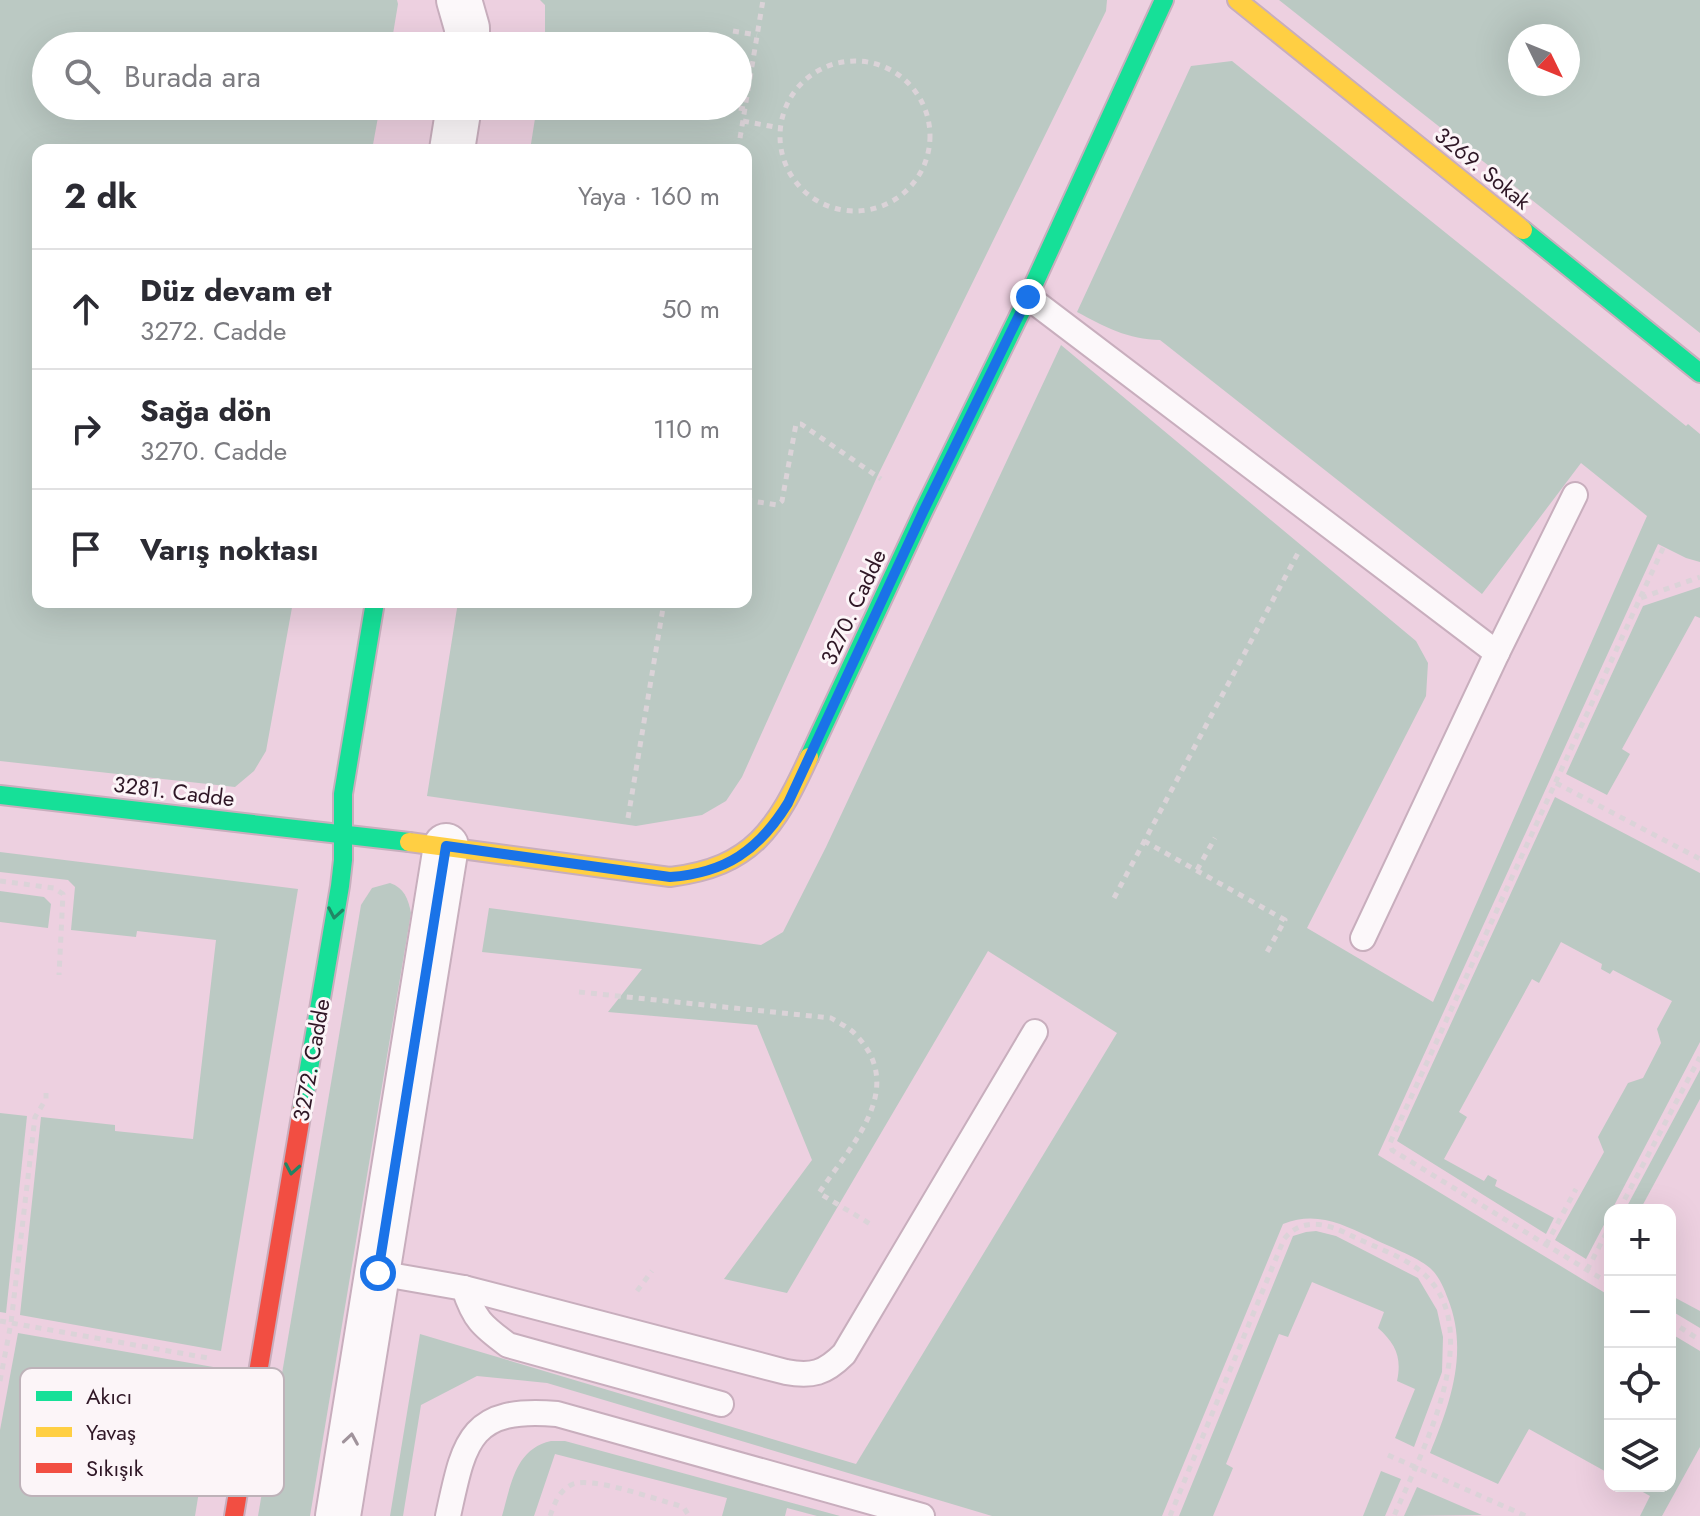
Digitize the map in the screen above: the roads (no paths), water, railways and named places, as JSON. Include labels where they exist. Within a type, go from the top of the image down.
[{"type":"street","points":[[459,0],[467,32]]},
{"type":"street","name":"3270. Cadde","points":[[343,836],[446,846],[670,877],[718,869],[758,842],[775,824],[788,803],[923,512],[1028,297],[1164,0]]},
{"type":"street","name":"3269. Sokak","points":[[1237,0],[1700,373]]},
{"type":"street","points":[[453,144],[457,120]]},
{"type":"street","name":"3272. Cadde","points":[[259,1368],[340,886],[343,794],[374,608]]},
{"type":"street","name":"3281. Cadde","points":[[0,795],[343,836]]},
{"type":"street","points":[[338,1516],[446,846]]},
{"type":"street","name":"3272. Cadde","points":[[234,1516],[237,1496]]},
{"type":"lane","points":[[1028,297],[1497,653]]},
{"type":"lane","points":[[1363,938],[1575,495]]},
{"type":"lane","points":[[378,1273],[464,1288],[786,1372],[817,1374],[831,1367],[844,1354],[1035,1032]]},
{"type":"lane","points":[[464,1288],[471,1312],[508,1345],[721,1404]]},
{"type":"lane","points":[[448,1516],[461,1457],[469,1441],[481,1428],[498,1418],[536,1413],[557,1414],[922,1516]]}]
